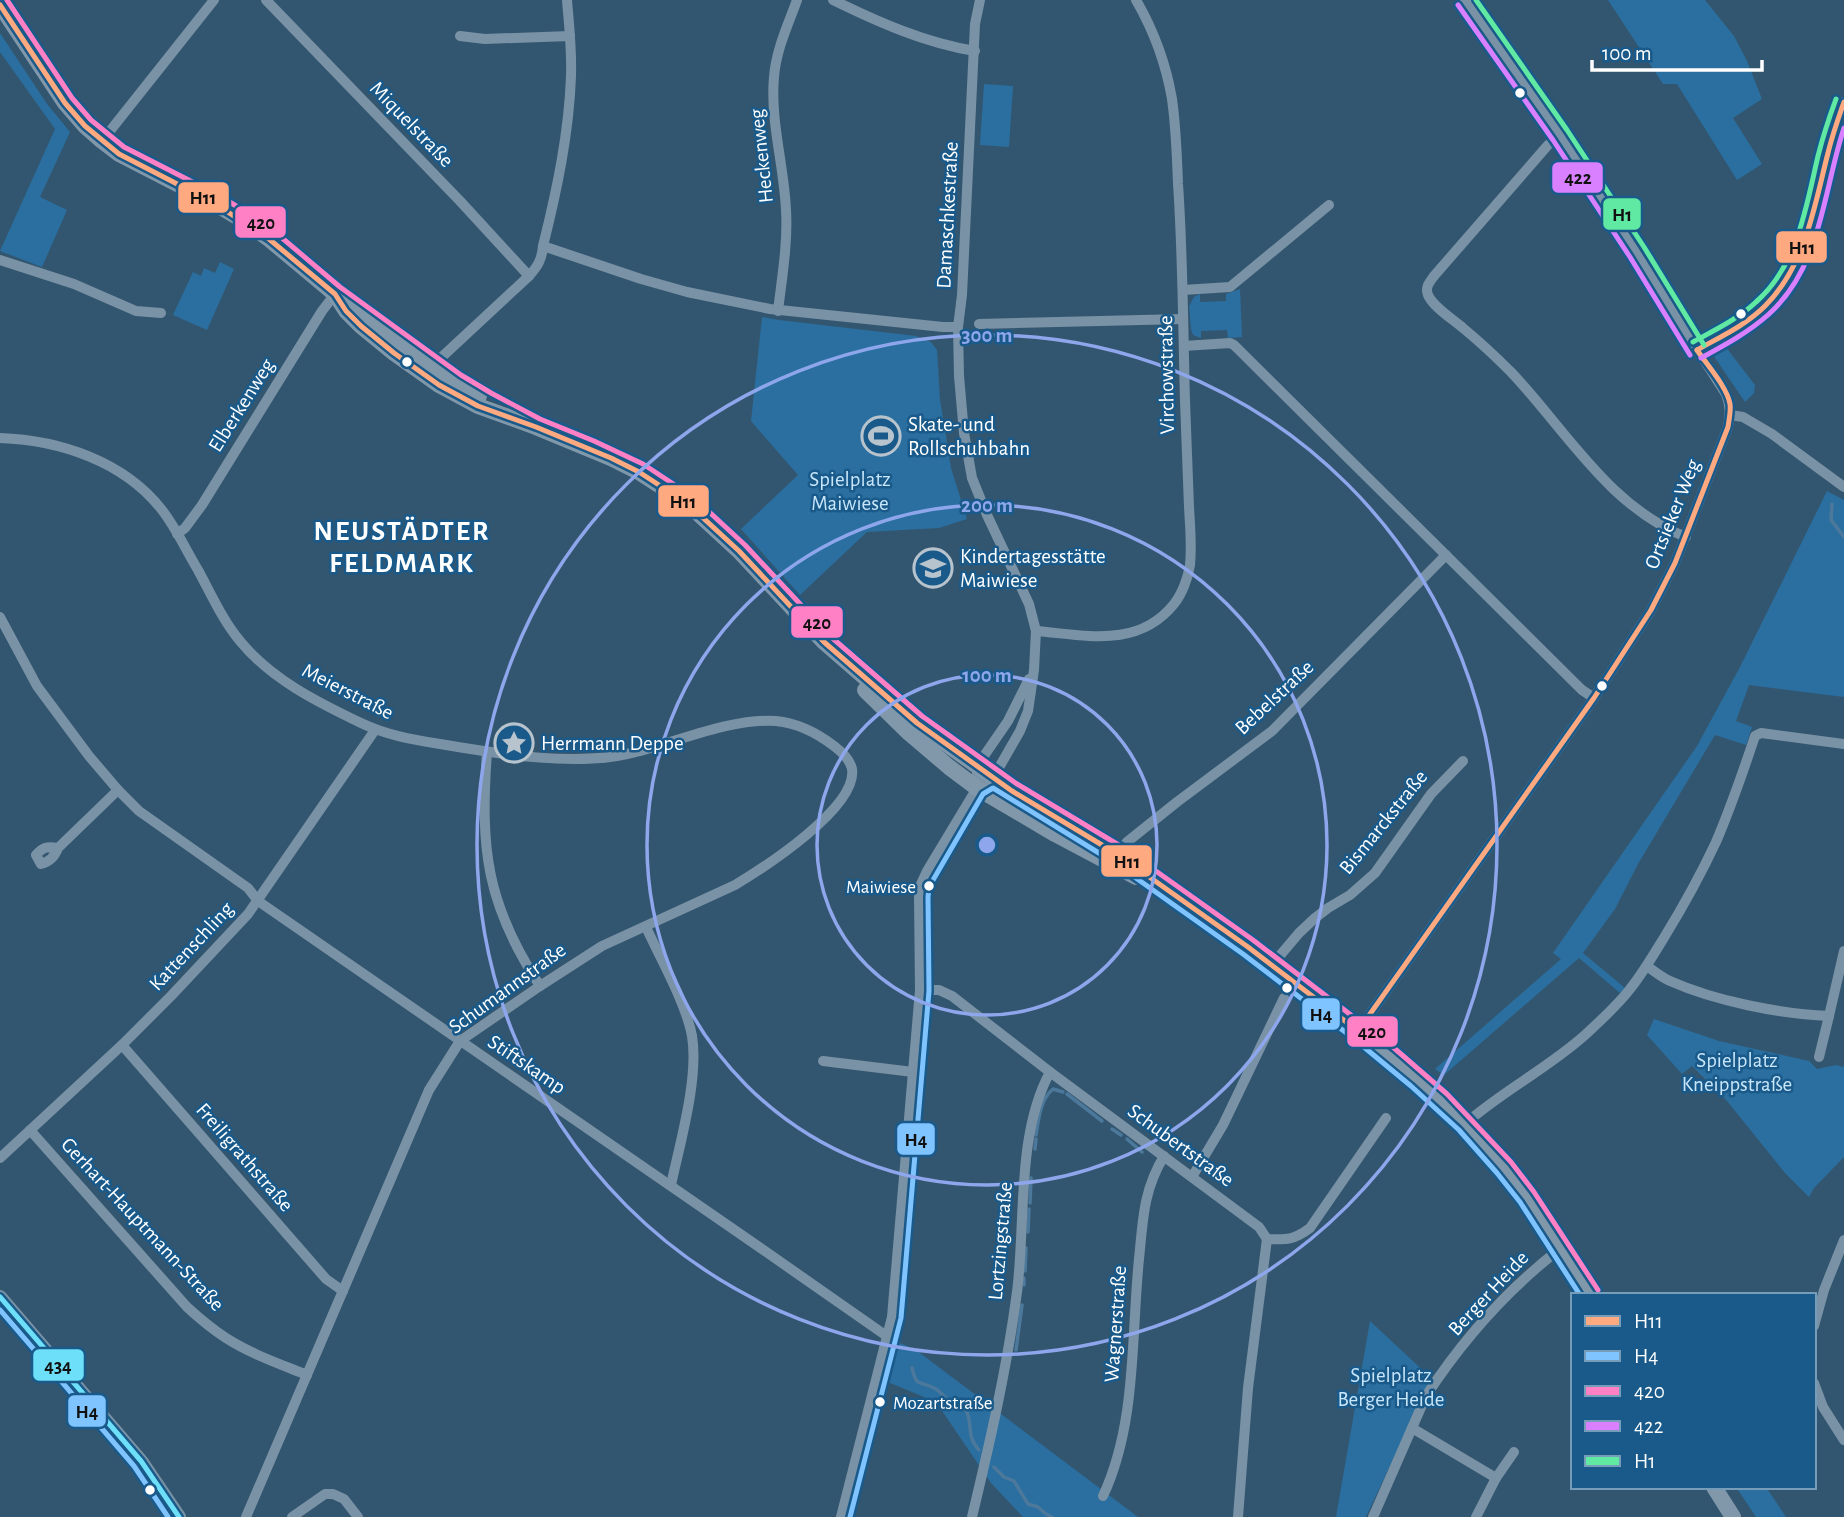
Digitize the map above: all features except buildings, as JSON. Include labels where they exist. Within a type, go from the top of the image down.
[{"type":"main road","points":[[0,5],[65,103],[85,126],[119,154],[241,219],[428,370],[536,427],[639,472],[688,504],[733,544],[824,642],[917,723],[1012,791],[1117,855],[1272,965],[1358,1031],[1417,1079],[1465,1124],[1504,1167],[1527,1197],[1590,1293]]},
{"type":"main road","points":[[824,642],[883,709],[949,767],[978,788],[1098,858],[1173,895]]},
{"type":"main road","points":[[1715,1489],[1731,1516]]},
{"type":"street","points":[[102,141],[214,0]]},
{"type":"street","name":"Miquelstraße","points":[[266,0],[529,276]]},
{"type":"street","points":[[428,370],[529,276],[535,255],[543,246],[565,142],[572,75],[567,0]]},
{"type":"street","name":"Heckenweg","points":[[778,311],[787,234],[774,110],[774,74],[778,53],[797,0]]},
{"type":"street","points":[[833,0],[897,29],[975,51]]},
{"type":"street","name":"Damaschkestraße","points":[[980,0],[975,24],[962,295],[958,327],[964,433],[972,478],[1028,604],[1036,631],[1028,711],[1020,731],[993,778]]},
{"type":"street","name":"Virchowstraße","points":[[1036,631],[1100,637],[1130,634],[1164,615],[1175,603],[1190,567],[1184,290],[1172,101],[1157,40],[1136,0]]},
{"type":"street","points":[[1465,0],[1560,135],[1629,241],[1726,394],[1730,403],[1730,415],[1743,416],[1772,434],[1844,488]]},
{"type":"street","points":[[460,36],[485,39],[570,36]]},
{"type":"street","points":[[1697,350],[1754,316],[1777,292],[1796,263],[1816,205],[1825,162],[1844,102]]},
{"type":"street","points":[[1560,135],[1548,145],[1434,276],[1427,285],[1427,292],[1435,304],[1511,372],[1612,488],[1633,507],[1672,532],[1686,537]]},
{"type":"street","points":[[1184,290],[1230,287],[1329,205]]},
{"type":"street","points":[[543,246],[687,292],[778,311],[958,327]]},
{"type":"street","points":[[0,260],[74,284],[136,311],[161,313]]},
{"type":"street","name":"Elberkenweg","points":[[177,534],[185,528],[202,505],[335,294]]},
{"type":"street","points":[[979,324],[1184,319]]},
{"type":"street","points":[[1184,346],[1234,345],[1582,690],[1594,698]]},
{"type":"street","name":"Ortsieker Weg","points":[[1358,1031],[1594,698],[1651,610],[1686,537],[1730,415]]},
{"type":"street","name":"Meierstraße","points":[[0,439],[22,439],[54,445],[91,458],[136,484],[162,511],[231,629],[255,658],[269,670],[329,708],[375,730],[487,752],[592,759],[623,755],[744,722],[776,721],[809,730],[838,749],[852,765]]},
{"type":"street","name":"Bebelstraße","points":[[1117,855],[1127,842],[1177,802],[1272,731],[1446,555]]},
{"type":"street","name":"Stiftskamp","points":[[0,617],[50,706],[89,756],[139,811],[248,888],[258,901],[888,1337]]},
{"type":"street","name":"Damaschkestraße","points":[[977,766],[1008,721],[1034,670]]},
{"type":"street","name":"Kattenschling","points":[[0,1157],[122,1045],[212,954],[258,901],[375,730]]},
{"type":"street","points":[[1465,1124],[1583,1036],[1625,995],[1647,966],[1716,842],[1755,736],[1761,733],[1844,744]]},
{"type":"street","points":[[487,752],[483,812],[488,868],[509,933],[540,986]]},
{"type":"street","name":"Bismarckstraße","points":[[1272,965],[1299,933],[1375,873],[1431,794],[1463,761]]},
{"type":"street","name":"Schumannstraße","points":[[246,1517],[429,1090],[460,1041],[586,955],[735,885],[758,871],[831,813],[850,786],[852,765]]},
{"type":"street","points":[[977,766],[978,788]]},
{"type":"street","points":[[841,1517],[888,1337],[920,990],[921,884],[978,788],[993,778]]},
{"type":"street","points":[[58,848],[118,790]]},
{"type":"street","points":[[646,927],[683,1008],[692,1033],[694,1049],[694,1068],[671,1185]]},
{"type":"street","points":[[1819,1056],[1844,951]]},
{"type":"street","points":[[1647,966],[1671,981],[1712,995],[1784,1011],[1829,1016]]},
{"type":"street","name":"Schubertstraße","points":[[920,990],[939,990],[952,996],[1259,1227],[1267,1239]]},
{"type":"street","points":[[1192,1177],[1223,1125],[1284,998]]},
{"type":"street","name":"Freiligrathstraße","points":[[122,1045],[326,1279],[342,1291]]},
{"type":"street","points":[[823,1061],[912,1072]]},
{"type":"street","name":"Lortzingstraße","points":[[972,1517],[996,1416],[1017,1289],[1030,1125],[1050,1072]]},
{"type":"street","points":[[1238,1517],[1248,1388],[1267,1239],[1288,1240],[1310,1228],[1386,1118]]},
{"type":"street","name":"Gerhart-Hauptmann-Straße","points":[[30,1130],[187,1307],[206,1324],[247,1350],[307,1375]]},
{"type":"street","name":"Wagnerstraße","points":[[1103,1496],[1119,1448],[1127,1407],[1143,1210],[1151,1181],[1164,1156]]},
{"type":"street","points":[[1816,1319],[1824,1290],[1844,1240]]},
{"type":"street","name":"Berger Heide","points":[[1373,1517],[1426,1396],[1436,1381],[1514,1289],[1561,1248]]},
{"type":"street","points":[[0,1297],[141,1461],[178,1517]]},
{"type":"street","points":[[1816,1388],[1823,1406],[1844,1440]]},
{"type":"street","points":[[1412,1428],[1496,1478]]},
{"type":"street","points":[[1476,1517],[1496,1478],[1514,1452]]},
{"type":"street","points":[[292,1517],[325,1494],[344,1499],[358,1517]]},
{"type":"green space","points":[[1608,0],[1705,0],[1734,36],[1762,99],[1733,118],[1762,164],[1737,180],[1677,84],[1663,84]]},
{"type":"green space","points":[[0,33],[47,104],[70,132],[40,197],[67,210],[42,267],[0,251],[55,129],[0,52]]},
{"type":"green space","points":[[984,84],[1013,86],[1009,147],[980,145]]},
{"type":"green space","points":[[220,262],[234,269],[207,330],[173,315],[193,272],[201,276],[204,268],[215,273]]},
{"type":"green space","points":[[1240,289],[1242,337],[1228,338],[1227,330],[1201,331],[1201,338],[1193,335],[1189,306],[1194,297],[1200,294],[1200,302],[1226,301],[1226,294]]},
{"type":"green space","name":"Spielplatz Maiwiese","points":[[762,317],[916,336],[931,342],[937,350],[940,400],[951,468],[967,519],[939,528],[867,532],[800,595],[741,529],[798,475],[751,421]]},
{"type":"green space","points":[[1725,346],[1755,385],[1754,393],[1745,402],[1713,355]]},
{"type":"green space","points":[[1827,491],[1844,500],[1844,697],[1749,685],[1736,721],[1752,727],[1746,745],[1715,735],[1638,864],[1615,909],[1583,953],[1625,988],[1620,993],[1579,958],[1444,1075],[1435,1069],[1561,959],[1553,953],[1697,746],[1740,667]]},
{"type":"green space","name":"Spielplatz Kneippstraße","points":[[1654,1019],[1719,1041],[1809,1061],[1817,1069],[1836,1065],[1844,1067],[1844,1157],[1814,1188],[1809,1197],[1785,1173],[1727,1101],[1692,1066],[1682,1074],[1647,1035]]},
{"type":"green space","name":"Spielplatz Berger Heide","points":[[1370,1321],[1431,1378],[1366,1517],[1336,1517]]},
{"type":"green space","points":[[893,1340],[916,1350],[1138,1517],[1023,1517],[991,1483],[936,1402],[883,1380]]},
{"type":"green space","points":[[1737,1489],[1767,1489],[1786,1517],[1756,1517]]},
{"type":"waterway","points":[[1832,504],[1831,520],[1844,537]]},
{"type":"waterway","points":[[1036,1135],[1045,1098],[1053,1089],[1063,1092]]},
{"type":"waterway","points":[[1067,1094],[1102,1121]]},
{"type":"waterway","points":[[1112,1129],[1121,1135]]},
{"type":"waterway","points":[[1035,1149],[1036,1139]]},
{"type":"waterway","points":[[1127,1139],[1142,1152]]},
{"type":"waterway","points":[[1030,1203],[1031,1178]]},
{"type":"waterway","points":[[1028,1232],[1029,1209]]},
{"type":"waterway","points":[[1025,1271],[1026,1248]]},
{"type":"waterway","points":[[1024,1278],[1024,1285]]},
{"type":"waterway","points":[[1016,1350],[1022,1305]]},
{"type":"waterway","points":[[912,1368],[917,1381],[936,1389],[965,1409],[972,1439],[979,1450]]},
{"type":"waterway","points":[[994,1467],[1004,1477],[1014,1481],[1028,1504],[1038,1507],[1052,1517]]},
{"type":"transit line","name":"420","points":[[7,0],[72,98],[91,120],[124,147],[246,212],[275,232],[340,287],[461,375],[540,419],[643,464],[693,497],[745,545],[830,636],[922,716],[1017,784],[1122,847],[1253,940],[1394,1048],[1447,1094],[1511,1162],[1534,1192],[1598,1290]]},
{"type":"transit line","name":"H1","points":[[1476,0],[1567,130],[1704,345]]},
{"type":"transit line","name":"H11","points":[[0,5],[65,103],[85,126],[119,154],[214,203],[269,239],[335,294],[346,311],[361,326],[439,385],[478,406],[611,458],[639,472],[688,504],[739,551],[824,642],[917,723],[1012,791],[1117,854],[1248,947],[1358,1031]]},
{"type":"transit line","name":"422","points":[[1458,5],[1553,140],[1690,355]]},
{"type":"transit line","name":"H1","points":[[1693,342],[1749,308],[1782,271],[1804,215],[1822,141],[1836,99]]},
{"type":"transit line","name":"H11","points":[[1697,350],[1758,313],[1779,290],[1790,272],[1807,234],[1831,140],[1844,102]]},
{"type":"transit line","name":"422","points":[[1701,358],[1745,332],[1769,314],[1787,295],[1800,274],[1819,227],[1844,128]]},
{"type":"transit line","name":"H11","points":[[1358,1031],[1594,698],[1651,610],[1675,563],[1728,427],[1730,413],[1725,390],[1697,350]]},
{"type":"transit line","name":"H4","points":[[850,1517],[901,1318],[929,991],[929,887],[983,794],[993,788],[1112,861],[1243,954],[1411,1086],[1459,1130],[1497,1173],[1520,1202],[1579,1293]]},
{"type":"transit line","name":"434","points":[[0,1297],[141,1461],[179,1517]]},
{"type":"transit line","name":"H4","points":[[0,1310],[134,1466],[168,1517]]},
{"type":"place","name":"Skate- und Rollschuhbahn","points":[[881,436]]},
{"type":"place","name":"Kindertagesstätte Maiwiese","points":[[933,568]]},
{"type":"place","name":"Herrmann Deppe","points":[[514,743]]},
{"type":"place","name":"Maiwiese","points":[[929,886]]},
{"type":"place","name":"Mozartstraße","points":[[880,1402]]},
{"type":"district","name":"NEUSTÄDTER FELDMARK","points":[[402,546]]}]
